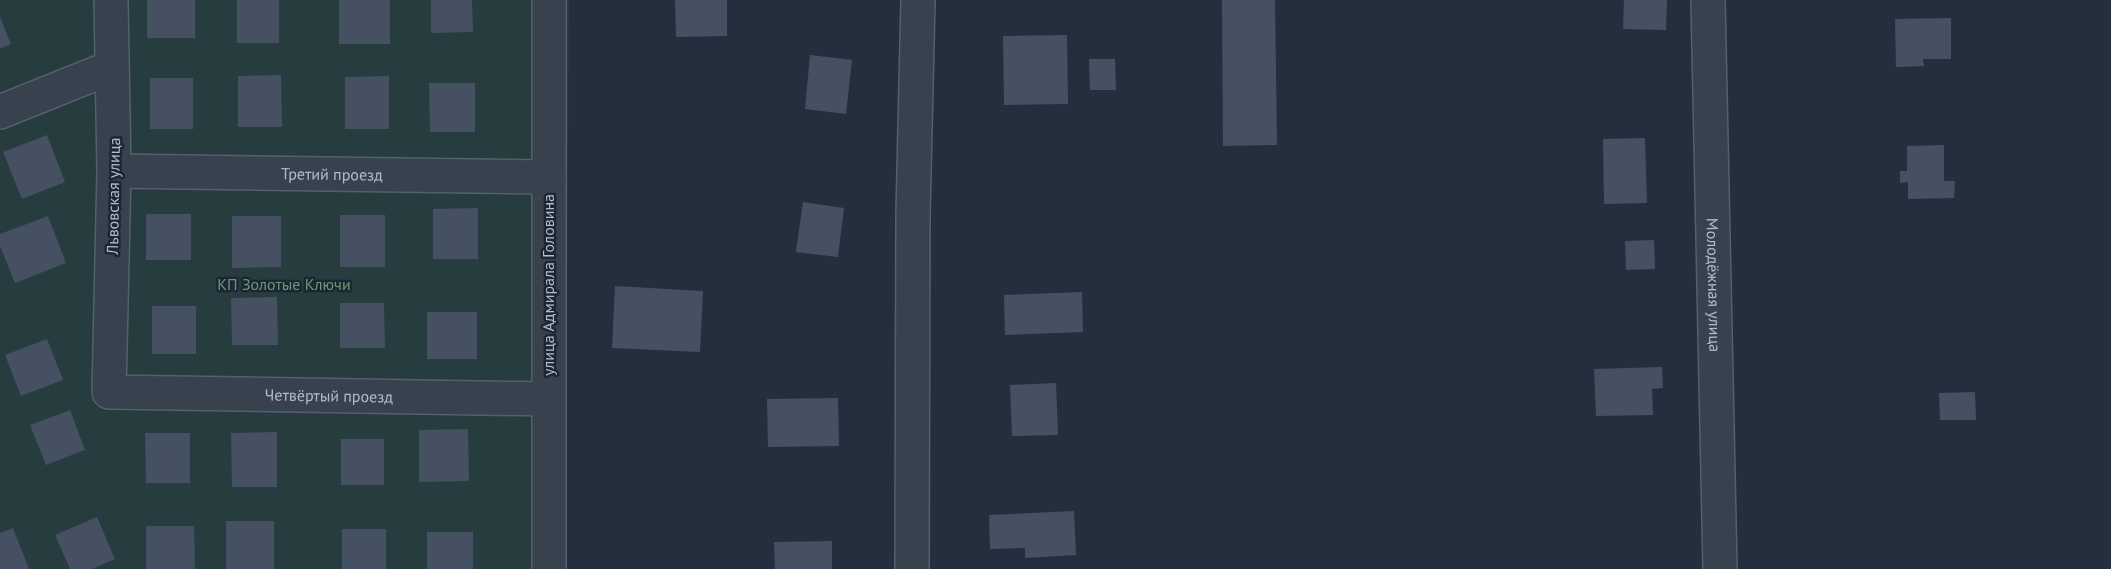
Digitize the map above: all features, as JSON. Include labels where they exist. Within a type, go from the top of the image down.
[{"type":"street","name":"Львовская улица","points":[[109,392],[114,171],[111,0]]},
{"type":"street","name":"улица Адмирала Головина","points":[[549,0],[549,569]]},
{"type":"street","points":[[912,569],[913,226],[918,0]]},
{"type":"street","name":"Молодёжная улица","points":[[1708,0],[1720,569]]},
{"type":"street","points":[[0,112],[112,67]]},
{"type":"street","name":"Третий проезд","points":[[114,171],[549,177]]},
{"type":"street","name":"Четвёртый проезд","points":[[109,392],[548,399]]},
{"type":"green space","name":"КП Золотые Ключи","points":[[0,0],[569,0],[565,569],[0,569]]},
{"type":"building","points":[[147,0],[195,0],[195,38],[147,38]]},
{"type":"building","points":[[237,0],[279,0],[279,43],[237,43]]},
{"type":"building","points":[[339,0],[390,0],[390,44],[339,44]]},
{"type":"building","points":[[431,0],[472,0],[473,32],[431,33]]},
{"type":"building","points":[[675,0],[727,0],[727,36],[676,37]]},
{"type":"building","points":[[1222,0],[1275,0],[1277,145],[1223,146]]},
{"type":"building","points":[[1624,0],[1667,0],[1666,30],[1623,29]]},
{"type":"building","points":[[0,17],[11,44],[0,49]]},
{"type":"building","points":[[1951,18],[1951,59],[1923,59],[1924,66],[1896,67],[1895,19]]},
{"type":"building","points":[[1067,35],[1068,104],[1004,105],[1003,36]]},
{"type":"building","points":[[810,55],[852,60],[846,114],[805,109]]},
{"type":"building","points":[[1089,59],[1115,59],[1116,90],[1090,90]]},
{"type":"building","points":[[281,75],[282,127],[238,127],[238,76]]},
{"type":"building","points":[[389,76],[389,129],[345,129],[345,77]]},
{"type":"building","points":[[150,78],[193,78],[193,129],[150,129]]},
{"type":"building","points":[[429,83],[475,83],[475,132],[430,132]]},
{"type":"building","points":[[47,135],[65,182],[22,199],[3,152]]},
{"type":"building","points":[[1645,138],[1647,203],[1604,204],[1603,139]]},
{"type":"building","points":[[1944,145],[1944,181],[1955,181],[1954,198],[1908,199],[1908,182],[1900,183],[1900,171],[1907,171],[1907,146]]},
{"type":"building","points":[[803,202],[844,208],[838,257],[796,252]]},
{"type":"building","points":[[478,208],[478,259],[433,259],[433,209]]},
{"type":"building","points":[[146,214],[191,214],[191,260],[146,260]]},
{"type":"building","points":[[340,215],[385,215],[385,267],[340,267]]},
{"type":"building","points":[[48,216],[66,263],[15,283],[0,246],[0,234]]},
{"type":"building","points":[[232,216],[281,216],[281,267],[232,268]]},
{"type":"building","points":[[1654,240],[1655,269],[1626,270],[1625,241]]},
{"type":"building","points":[[615,286],[703,291],[700,352],[612,348]]},
{"type":"building","points":[[1082,292],[1083,332],[1005,335],[1004,295]]},
{"type":"building","points":[[277,297],[278,345],[232,345],[231,298]]},
{"type":"building","points":[[340,303],[384,303],[385,348],[340,348]]},
{"type":"building","points":[[152,306],[196,306],[196,354],[152,354]]},
{"type":"building","points":[[427,312],[477,312],[477,359],[427,359]]},
{"type":"building","points":[[47,339],[63,380],[21,396],[5,355]]},
{"type":"building","points":[[1662,367],[1663,388],[1652,389],[1653,415],[1596,416],[1594,369]]},
{"type":"building","points":[[1056,383],[1058,435],[1012,436],[1010,385]]},
{"type":"building","points":[[1975,392],[1976,420],[1940,420],[1939,393]]},
{"type":"building","points":[[838,398],[839,446],[768,447],[767,399]]},
{"type":"building","points":[[70,410],[85,450],[46,465],[30,425]]},
{"type":"building","points":[[468,429],[469,481],[419,482],[419,430]]},
{"type":"building","points":[[277,432],[277,487],[232,487],[231,433]]},
{"type":"building","points":[[145,433],[190,433],[190,483],[146,483]]},
{"type":"building","points":[[341,439],[384,439],[384,485],[341,485]]},
{"type":"building","points":[[1074,511],[1076,555],[1025,558],[1025,548],[990,549],[989,515]]},
{"type":"building","points":[[97,517],[115,559],[92,569],[70,569],[55,535]]},
{"type":"building","points":[[226,521],[274,521],[274,569],[226,569]]},
{"type":"building","points":[[146,526],[194,526],[195,569],[146,569]]},
{"type":"building","points":[[13,528],[29,569],[0,569],[0,533]]},
{"type":"building","points":[[342,529],[386,529],[386,569],[342,569]]},
{"type":"building","points":[[427,532],[473,532],[473,569],[427,569]]},
{"type":"building","points":[[832,541],[832,569],[775,569],[774,542]]}]
